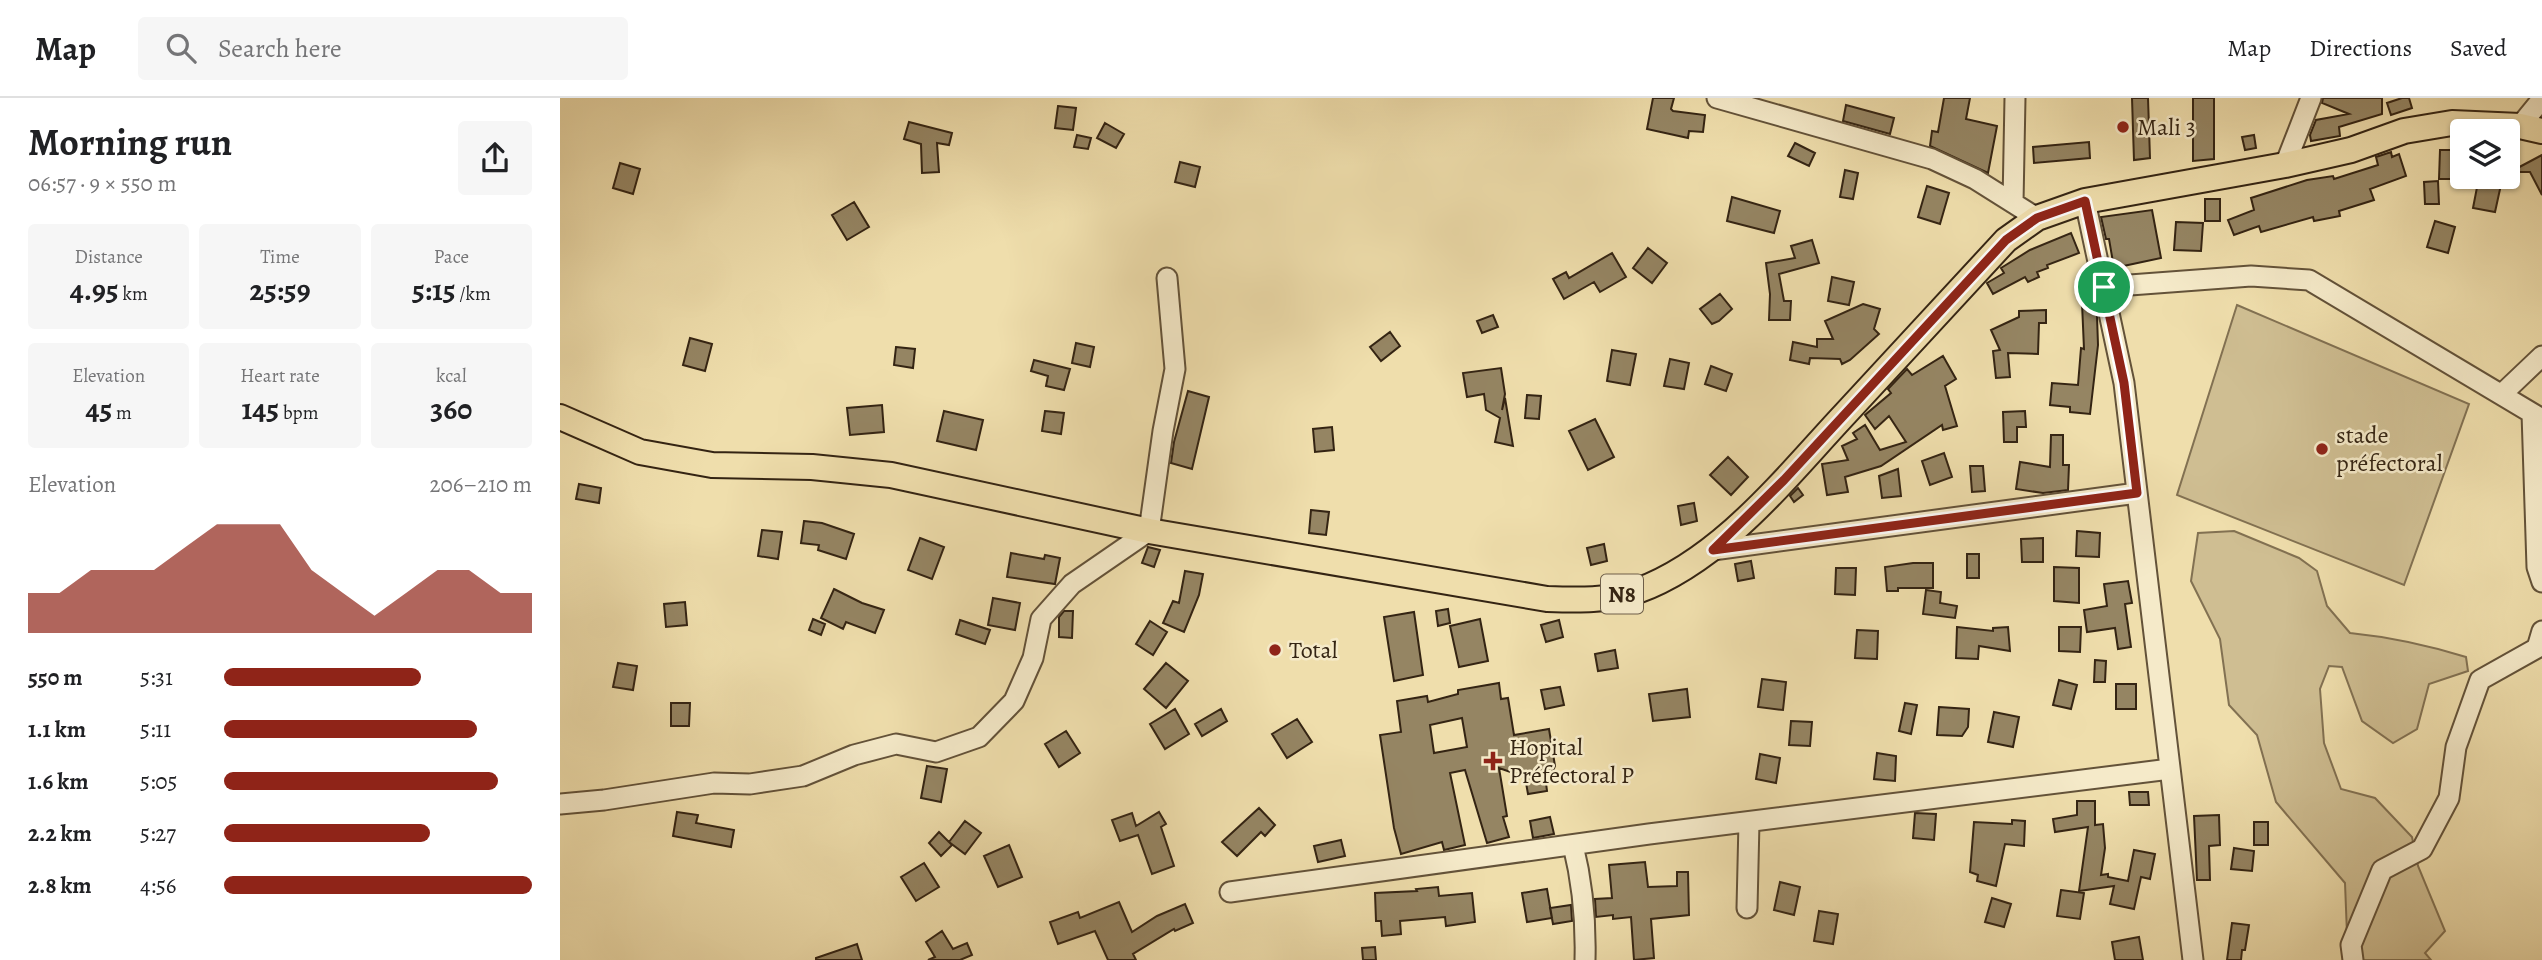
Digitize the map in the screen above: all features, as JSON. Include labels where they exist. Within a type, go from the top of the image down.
[{"type":"main road","name":"N8","points":[[560,417],[640,452],[712,465],[812,467],[891,475],[1149,531],[1548,599],[1595,600],[1637,591],[1713,550],[1784,480],[2006,240],[2037,218],[2085,201],[2285,165],[2351,150],[2404,131],[2452,123],[2531,129]]},
{"type":"street","points":[[1717,98],[1932,159],[1975,179],[2037,218]]},
{"type":"street","points":[[2013,203],[2015,98]]},
{"type":"street","points":[[2285,165],[2311,98]]},
{"type":"street","points":[[2531,129],[2542,99]]},
{"type":"street","points":[[2085,201],[2124,383],[2193,960]]},
{"type":"street","points":[[2104,287],[2251,276],[2309,281],[2537,416],[2538,567],[2542,582]]},
{"type":"street","points":[[560,804],[713,783],[750,784],[803,776],[854,755],[896,744],[936,752],[979,737],[1014,701],[1033,658],[1041,619],[1072,584],[1149,531],[1175,369],[1167,278]]},
{"type":"street","points":[[2502,394],[2542,356]]},
{"type":"street","points":[[1713,550],[2137,493]]},
{"type":"street","points":[[2353,960],[2351,945],[2382,870],[2422,849],[2449,798],[2456,747],[2480,680],[2537,648],[2542,631]]},
{"type":"street","points":[[1230,892],[1573,845],[2170,769]]},
{"type":"street","points":[[1746,908],[1749,822]]},
{"type":"street","points":[[1573,845],[1578,863],[1585,960]]},
{"type":"shaded area","name":"stade préfectoral","points":[[2237,305],[2469,404],[2404,585],[2177,495]]},
{"type":"shaded area","points":[[2234,531],[2299,558],[2317,571],[2327,606],[2350,633],[2408,642],[2466,657],[2468,671],[2429,684],[2417,729],[2393,743],[2362,721],[2342,667],[2329,666],[2320,689],[2324,743],[2341,789],[2375,798],[2412,837],[2418,866],[2445,931],[2425,953],[2431,960],[2357,960],[2347,934],[2345,883],[2276,802],[2257,735],[2229,705],[2220,639],[2191,581],[2198,533]]},
{"type":"building","points":[[1653,98],[1674,98],[1671,109],[1673,111],[1705,115],[1703,132],[1689,131],[1688,138],[1647,129]]},
{"type":"building","points":[[1944,98],[1970,98],[1966,119],[1997,126],[1988,173],[1930,146],[1932,131],[1938,132]]},
{"type":"building","points":[[2132,98],[2148,98],[2150,158],[2134,160]]},
{"type":"building","points":[[2193,98],[2214,98],[2214,159],[2193,161]]},
{"type":"building","points":[[2323,98],[2382,98],[2382,114],[2339,127],[2340,136],[2311,141],[2310,135],[2316,120],[2349,114],[2322,103]]},
{"type":"building","points":[[2409,98],[2412,108],[2391,115],[2387,103]]},
{"type":"building","points":[[1846,105],[1894,118],[1890,134],[1843,121]]},
{"type":"building","points":[[1058,106],[1076,108],[1073,130],[1055,128]]},
{"type":"building","points":[[909,122],[952,133],[949,145],[937,143],[939,172],[922,173],[921,144],[904,139]]},
{"type":"building","points":[[1105,123],[1124,134],[1116,148],[1097,138]]},
{"type":"building","points":[[1077,135],[1091,138],[1088,149],[1074,147]]},
{"type":"building","points":[[2254,135],[2256,148],[2245,150],[2242,137]]},
{"type":"building","points":[[2089,142],[2090,158],[2034,163],[2033,147]]},
{"type":"building","points":[[1795,143],[1815,153],[1809,166],[1788,156]]},
{"type":"building","points":[[2440,150],[2450,150],[2450,179],[2439,179]]},
{"type":"building","points":[[2391,152],[2392,157],[2399,154],[2406,176],[2370,189],[2374,200],[2339,211],[2340,216],[2314,221],[2313,217],[2261,232],[2259,226],[2234,235],[2228,220],[2254,210],[2251,198],[2307,180],[2333,176],[2334,179],[2378,165],[2376,157]]},
{"type":"building","points":[[2542,155],[2542,195],[2530,172],[2520,172],[2520,167]]},
{"type":"building","points":[[1180,162],[1200,167],[1195,187],[1175,182]]},
{"type":"building","points":[[620,163],[640,169],[633,194],[613,188]]},
{"type":"building","points":[[1845,170],[1858,173],[1853,199],[1840,197]]},
{"type":"building","points":[[2438,181],[2439,204],[2425,204],[2424,182]]},
{"type":"building","points":[[1927,186],[1949,193],[1940,224],[1918,217]]},
{"type":"building","points":[[2477,189],[2500,189],[2495,212],[2473,208]]},
{"type":"building","points":[[1732,197],[1780,211],[1774,233],[1727,221]]},
{"type":"building","points":[[2205,199],[2220,199],[2220,221],[2205,221]]},
{"type":"building","points":[[854,202],[869,227],[847,240],[832,215]]},
{"type":"building","points":[[2152,210],[2161,258],[2114,268],[2109,239],[2106,239],[2101,217]]},
{"type":"building","points":[[2435,221],[2455,227],[2448,253],[2427,247]]},
{"type":"building","points":[[2176,222],[2203,223],[2201,251],[2174,250]]},
{"type":"building","points":[[2071,233],[2079,253],[2047,265],[2048,268],[2037,272],[2039,277],[2028,282],[2025,277],[1993,294],[1987,283],[2004,273],[2001,268],[2030,250]]},
{"type":"building","points":[[1812,240],[1819,263],[1779,274],[1784,301],[1791,301],[1790,320],[1769,320],[1770,294],[1766,263],[1795,258],[1791,246]]},
{"type":"building","points":[[1648,248],[1667,263],[1652,283],[1633,268]]},
{"type":"building","points":[[1612,253],[1626,277],[1600,292],[1594,282],[1564,299],[1553,279],[1566,272],[1569,278]]},
{"type":"building","points":[[1832,277],[1854,282],[1849,305],[1828,301]]},
{"type":"building","points":[[1720,294],[1732,309],[1712,324],[1700,309]]},
{"type":"building","points":[[2094,302],[2098,345],[2090,414],[2070,412],[2070,407],[2050,405],[2052,383],[2078,385],[2081,348],[2084,349],[2082,303]]},
{"type":"building","points":[[1863,304],[1880,309],[1874,329],[1879,334],[1850,360],[1842,364],[1840,359],[1810,358],[1809,364],[1790,360],[1793,342],[1817,347],[1817,339],[1833,339],[1825,321]]},
{"type":"building","points":[[2046,310],[2046,323],[2039,323],[2038,354],[2008,353],[2010,377],[1996,378],[1993,351],[2000,350],[1991,330],[2019,317],[2019,311]]},
{"type":"building","points":[[1493,315],[1498,327],[1482,333],[1477,321]]},
{"type":"building","points":[[1390,332],[1400,346],[1381,361],[1370,347]]},
{"type":"building","points":[[690,338],[712,344],[705,371],[683,365]]},
{"type":"building","points":[[1076,343],[1094,347],[1090,367],[1072,363]]},
{"type":"building","points":[[896,347],[915,349],[913,368],[894,365]]},
{"type":"building","points":[[1612,350],[1636,354],[1630,385],[1607,381]]},
{"type":"building","points":[[1943,356],[1956,379],[1945,386],[1957,426],[1943,430],[1942,425],[1881,466],[1845,477],[1848,492],[1827,495],[1822,464],[1848,460],[1842,446],[1857,439],[1853,433],[1865,425],[1880,450],[1906,442],[1889,416],[1875,429],[1865,415],[1891,393],[1888,389],[1907,369],[1912,375]]},
{"type":"building","points":[[1670,359],[1689,363],[1684,389],[1664,386]]},
{"type":"building","points":[[1034,360],[1070,369],[1064,390],[1046,386],[1048,376],[1031,371]]},
{"type":"building","points":[[1711,366],[1732,374],[1726,391],[1705,384]]},
{"type":"building","points":[[1501,368],[1505,394],[1502,410],[1505,398],[1513,446],[1495,442],[1500,418],[1486,410],[1484,394],[1467,397],[1463,373]]},
{"type":"building","points":[[1188,391],[1209,397],[1192,469],[1171,463]]},
{"type":"building","points":[[1527,395],[1541,396],[1539,419],[1525,418]]},
{"type":"building","points":[[882,405],[884,432],[850,435],[847,408]]},
{"type":"building","points":[[944,411],[983,420],[976,450],[937,441]]},
{"type":"building","points":[[1045,411],[1064,413],[1061,434],[1042,431]]},
{"type":"building","points":[[2025,411],[2026,427],[2017,427],[2017,442],[2004,442],[2003,412]]},
{"type":"building","points":[[1595,419],[1614,457],[1588,470],[1569,431]]},
{"type":"building","points":[[1332,427],[1334,450],[1315,452],[1313,429]]},
{"type":"building","points":[[2051,435],[2063,435],[2063,465],[2069,465],[2068,490],[2043,493],[2016,489],[2020,462],[2050,467]]},
{"type":"building","points":[[1944,453],[1952,477],[1930,485],[1922,461]]},
{"type":"building","points":[[1728,457],[1748,477],[1731,495],[1710,475]]},
{"type":"building","points":[[1970,466],[1983,466],[1985,491],[1972,492]]},
{"type":"building","points":[[1898,469],[1901,496],[1882,498],[1879,476]]},
{"type":"building","points":[[579,484],[601,488],[599,503],[576,499]]},
{"type":"building","points":[[1798,488],[1803,495],[1794,502],[1790,496]]},
{"type":"building","points":[[1694,503],[1697,521],[1681,525],[1678,506]]},
{"type":"building","points":[[1311,510],[1329,512],[1326,535],[1309,533]]},
{"type":"building","points":[[804,521],[822,523],[854,534],[846,559],[818,550],[819,545],[801,543]]},
{"type":"building","points":[[762,530],[782,532],[778,559],[758,556]]},
{"type":"building","points":[[2077,531],[2100,533],[2099,557],[2076,556]]},
{"type":"building","points":[[920,538],[944,547],[932,579],[908,570]]},
{"type":"building","points":[[2043,538],[2043,562],[2022,562],[2021,539]]},
{"type":"building","points":[[1604,544],[1607,561],[1591,565],[1587,548]]},
{"type":"building","points":[[1148,547],[1160,550],[1154,567],[1142,563]]},
{"type":"building","points":[[1011,553],[1044,559],[1045,555],[1060,558],[1055,584],[1007,577]]},
{"type":"building","points":[[1967,554],[1979,554],[1979,578],[1967,578]]},
{"type":"building","points":[[1751,561],[1754,578],[1738,581],[1735,564]]},
{"type":"building","points":[[1933,563],[1933,588],[1898,588],[1898,591],[1887,591],[1885,567]]},
{"type":"building","points":[[2054,567],[2079,568],[2079,603],[2054,601]]},
{"type":"building","points":[[1836,568],[1856,568],[1855,595],[1835,594]]},
{"type":"building","points":[[1185,571],[1203,574],[1199,595],[1184,632],[1163,623],[1173,601],[1179,603]]},
{"type":"building","points":[[2128,581],[2132,603],[2125,604],[2131,647],[2118,649],[2115,628],[2087,632],[2084,610],[2107,606],[2104,584]]},
{"type":"building","points":[[834,589],[884,610],[875,633],[846,622],[843,629],[821,618]]},
{"type":"building","points":[[1926,590],[1941,592],[1940,603],[1957,606],[1955,618],[1923,614]]},
{"type":"building","points":[[993,598],[1020,603],[1015,630],[988,625]]},
{"type":"building","points":[[685,602],[687,625],[666,627],[664,604]]},
{"type":"building","points":[[1448,609],[1450,623],[1438,626],[1436,611]]},
{"type":"building","points":[[1064,611],[1073,611],[1072,638],[1059,637],[1059,617]]},
{"type":"building","points":[[1414,612],[1423,675],[1394,681],[1384,617]]},
{"type":"building","points":[[813,619],[825,624],[821,635],[809,630]]},
{"type":"building","points":[[1480,619],[1488,661],[1459,667],[1450,626]]},
{"type":"building","points":[[960,620],[990,630],[985,644],[956,634]]},
{"type":"building","points":[[1559,620],[1563,637],[1546,642],[1541,625]]},
{"type":"building","points":[[1150,621],[1167,632],[1153,655],[1136,644]]},
{"type":"building","points":[[1957,627],[1993,631],[1993,628],[2008,627],[2010,651],[1979,646],[1978,659],[1956,658]]},
{"type":"building","points":[[2059,627],[2081,627],[2080,652],[2059,651]]},
{"type":"building","points":[[1857,630],[1878,631],[1877,659],[1855,658]]},
{"type":"building","points":[[1615,650],[1618,668],[1598,671],[1595,654]]},
{"type":"building","points":[[2095,660],[2106,661],[2105,682],[2094,682]]},
{"type":"building","points":[[618,663],[637,666],[633,690],[613,687]]},
{"type":"building","points":[[1166,663],[1188,681],[1166,708],[1144,689]]},
{"type":"building","points":[[1762,679],[1786,682],[1783,710],[1758,707]]},
{"type":"building","points":[[2059,680],[2077,685],[2071,709],[2053,705]]},
{"type":"building","points":[[1499,683],[1501,699],[1508,698],[1514,735],[1549,729],[1555,766],[1553,771],[1545,775],[1547,791],[1528,794],[1525,777],[1499,768],[1507,816],[1503,817],[1509,837],[1487,843],[1465,770],[1450,773],[1465,845],[1444,850],[1442,842],[1401,854],[1394,828],[1380,735],[1401,732],[1397,701],[1427,696],[1428,702],[1458,694],[1458,690]],"holes":[[[1462,718],[1467,747],[1434,753],[1430,725]]]},
{"type":"building","points":[[2116,684],[2136,684],[2136,709],[2116,709]]},
{"type":"building","points":[[1560,687],[1564,705],[1545,709],[1541,690]]},
{"type":"building","points":[[1687,689],[1690,717],[1653,721],[1649,694]]},
{"type":"building","points":[[671,703],[690,703],[689,726],[671,726]]},
{"type":"building","points":[[1905,703],[1917,705],[1911,734],[1899,731]]},
{"type":"building","points":[[1939,707],[1969,709],[1968,727],[1962,736],[1937,735]]},
{"type":"building","points":[[1175,709],[1189,734],[1165,749],[1150,724]]},
{"type":"building","points":[[1221,709],[1227,721],[1202,736],[1195,724]]},
{"type":"building","points":[[1994,712],[2019,717],[2013,747],[1988,742]]},
{"type":"building","points":[[1297,719],[1312,742],[1287,758],[1272,734]]},
{"type":"building","points":[[1791,721],[1812,722],[1810,746],[1789,745]]},
{"type":"building","points":[[1066,731],[1080,753],[1059,767],[1045,744]]},
{"type":"building","points":[[1877,753],[1896,756],[1895,781],[1874,779]]},
{"type":"building","points":[[1760,754],[1780,758],[1776,783],[1756,779]]},
{"type":"building","points":[[927,766],[947,769],[941,802],[921,798]]},
{"type":"building","points":[[2129,792],[2148,792],[2149,805],[2130,805]]},
{"type":"building","points":[[2077,801],[2095,801],[2095,825],[2103,824],[2105,848],[2101,875],[2108,874],[2108,877],[2128,881],[2134,850],[2155,854],[2150,879],[2141,877],[2134,909],[2110,904],[2114,886],[2079,891],[2088,827],[2055,832],[2053,819],[2077,815]]},
{"type":"building","points":[[1259,808],[1275,825],[1265,836],[1261,832],[1237,856],[1222,842]]},
{"type":"building","points":[[677,812],[698,815],[696,823],[734,830],[731,847],[673,836]]},
{"type":"building","points":[[1159,812],[1166,824],[1161,827],[1174,866],[1152,874],[1138,835],[1120,841],[1112,820],[1132,813],[1136,826]]},
{"type":"building","points":[[1915,813],[1936,814],[1934,840],[1913,838]]},
{"type":"building","points":[[2219,815],[2220,845],[2209,846],[2210,880],[2197,880],[2194,816]]},
{"type":"building","points":[[1550,817],[1554,834],[1533,838],[1530,821]]},
{"type":"building","points":[[2012,820],[2025,821],[2024,846],[2005,844],[1996,886],[1977,881],[1978,875],[1970,872],[1974,822],[2012,824]]},
{"type":"building","points":[[965,821],[981,833],[965,854],[949,842]]},
{"type":"building","points":[[2254,822],[2268,822],[2268,845],[2254,845]]},
{"type":"building","points":[[939,832],[952,845],[941,856],[929,843]]},
{"type":"building","points":[[1341,840],[1345,856],[1318,862],[1314,846]]},
{"type":"building","points":[[1009,845],[1022,877],[998,887],[984,856]]},
{"type":"building","points":[[2234,848],[2254,851],[2252,871],[2231,869]]},
{"type":"building","points":[[1645,862],[1648,887],[1677,886],[1677,872],[1688,872],[1689,915],[1651,919],[1654,958],[1634,960],[1631,917],[1596,917],[1595,899],[1612,898],[1609,865]]},
{"type":"building","points":[[924,863],[939,887],[916,901],[901,877]]},
{"type":"building","points":[[1780,882],[1800,887],[1794,915],[1774,910]]},
{"type":"building","points":[[1438,887],[1439,896],[1472,893],[1475,922],[1446,926],[1445,917],[1400,921],[1401,934],[1382,936],[1381,921],[1376,921],[1375,893]]},
{"type":"building","points":[[1547,889],[1552,918],[1527,922],[1522,893]]},
{"type":"building","points":[[2061,890],[2084,893],[2080,919],[2057,916]]},
{"type":"building","points":[[1992,898],[2011,904],[2004,927],[1985,922]]},
{"type":"building","points":[[1119,902],[1132,932],[1157,916],[1185,904],[1193,923],[1175,931],[1174,929],[1133,954],[1136,960],[1108,960],[1095,931],[1058,944],[1050,922],[1078,912],[1080,918]]},
{"type":"building","points":[[1571,905],[1572,921],[1553,924],[1550,908]]},
{"type":"building","points":[[1819,911],[1838,914],[1833,944],[1814,941]]},
{"type":"building","points":[[2232,923],[2249,925],[2241,960],[2227,960]]},
{"type":"building","points":[[942,931],[953,949],[967,943],[972,955],[960,960],[928,960],[935,957],[926,942]]},
{"type":"building","points":[[2139,937],[2143,960],[2115,960],[2112,942]]},
{"type":"building","points":[[857,944],[862,960],[816,960],[816,958]]},
{"type":"building","points":[[1375,947],[1376,960],[1363,960],[1362,948]]},
{"type":"place","name":"Mali 3","points":[[2123,127]]},
{"type":"place","name":"stade préfectoral","points":[[2322,449]]},
{"type":"place","name":"Total","points":[[1275,650]]},
{"type":"place","name":"Hopital Préfectoral P","points":[[1493,761]]},
{"type":"route","points":[[2085,201],[2104,287],[2124,383],[2137,493],[1713,550],[1784,480],[2006,240],[2037,218],[2085,201]]}]
